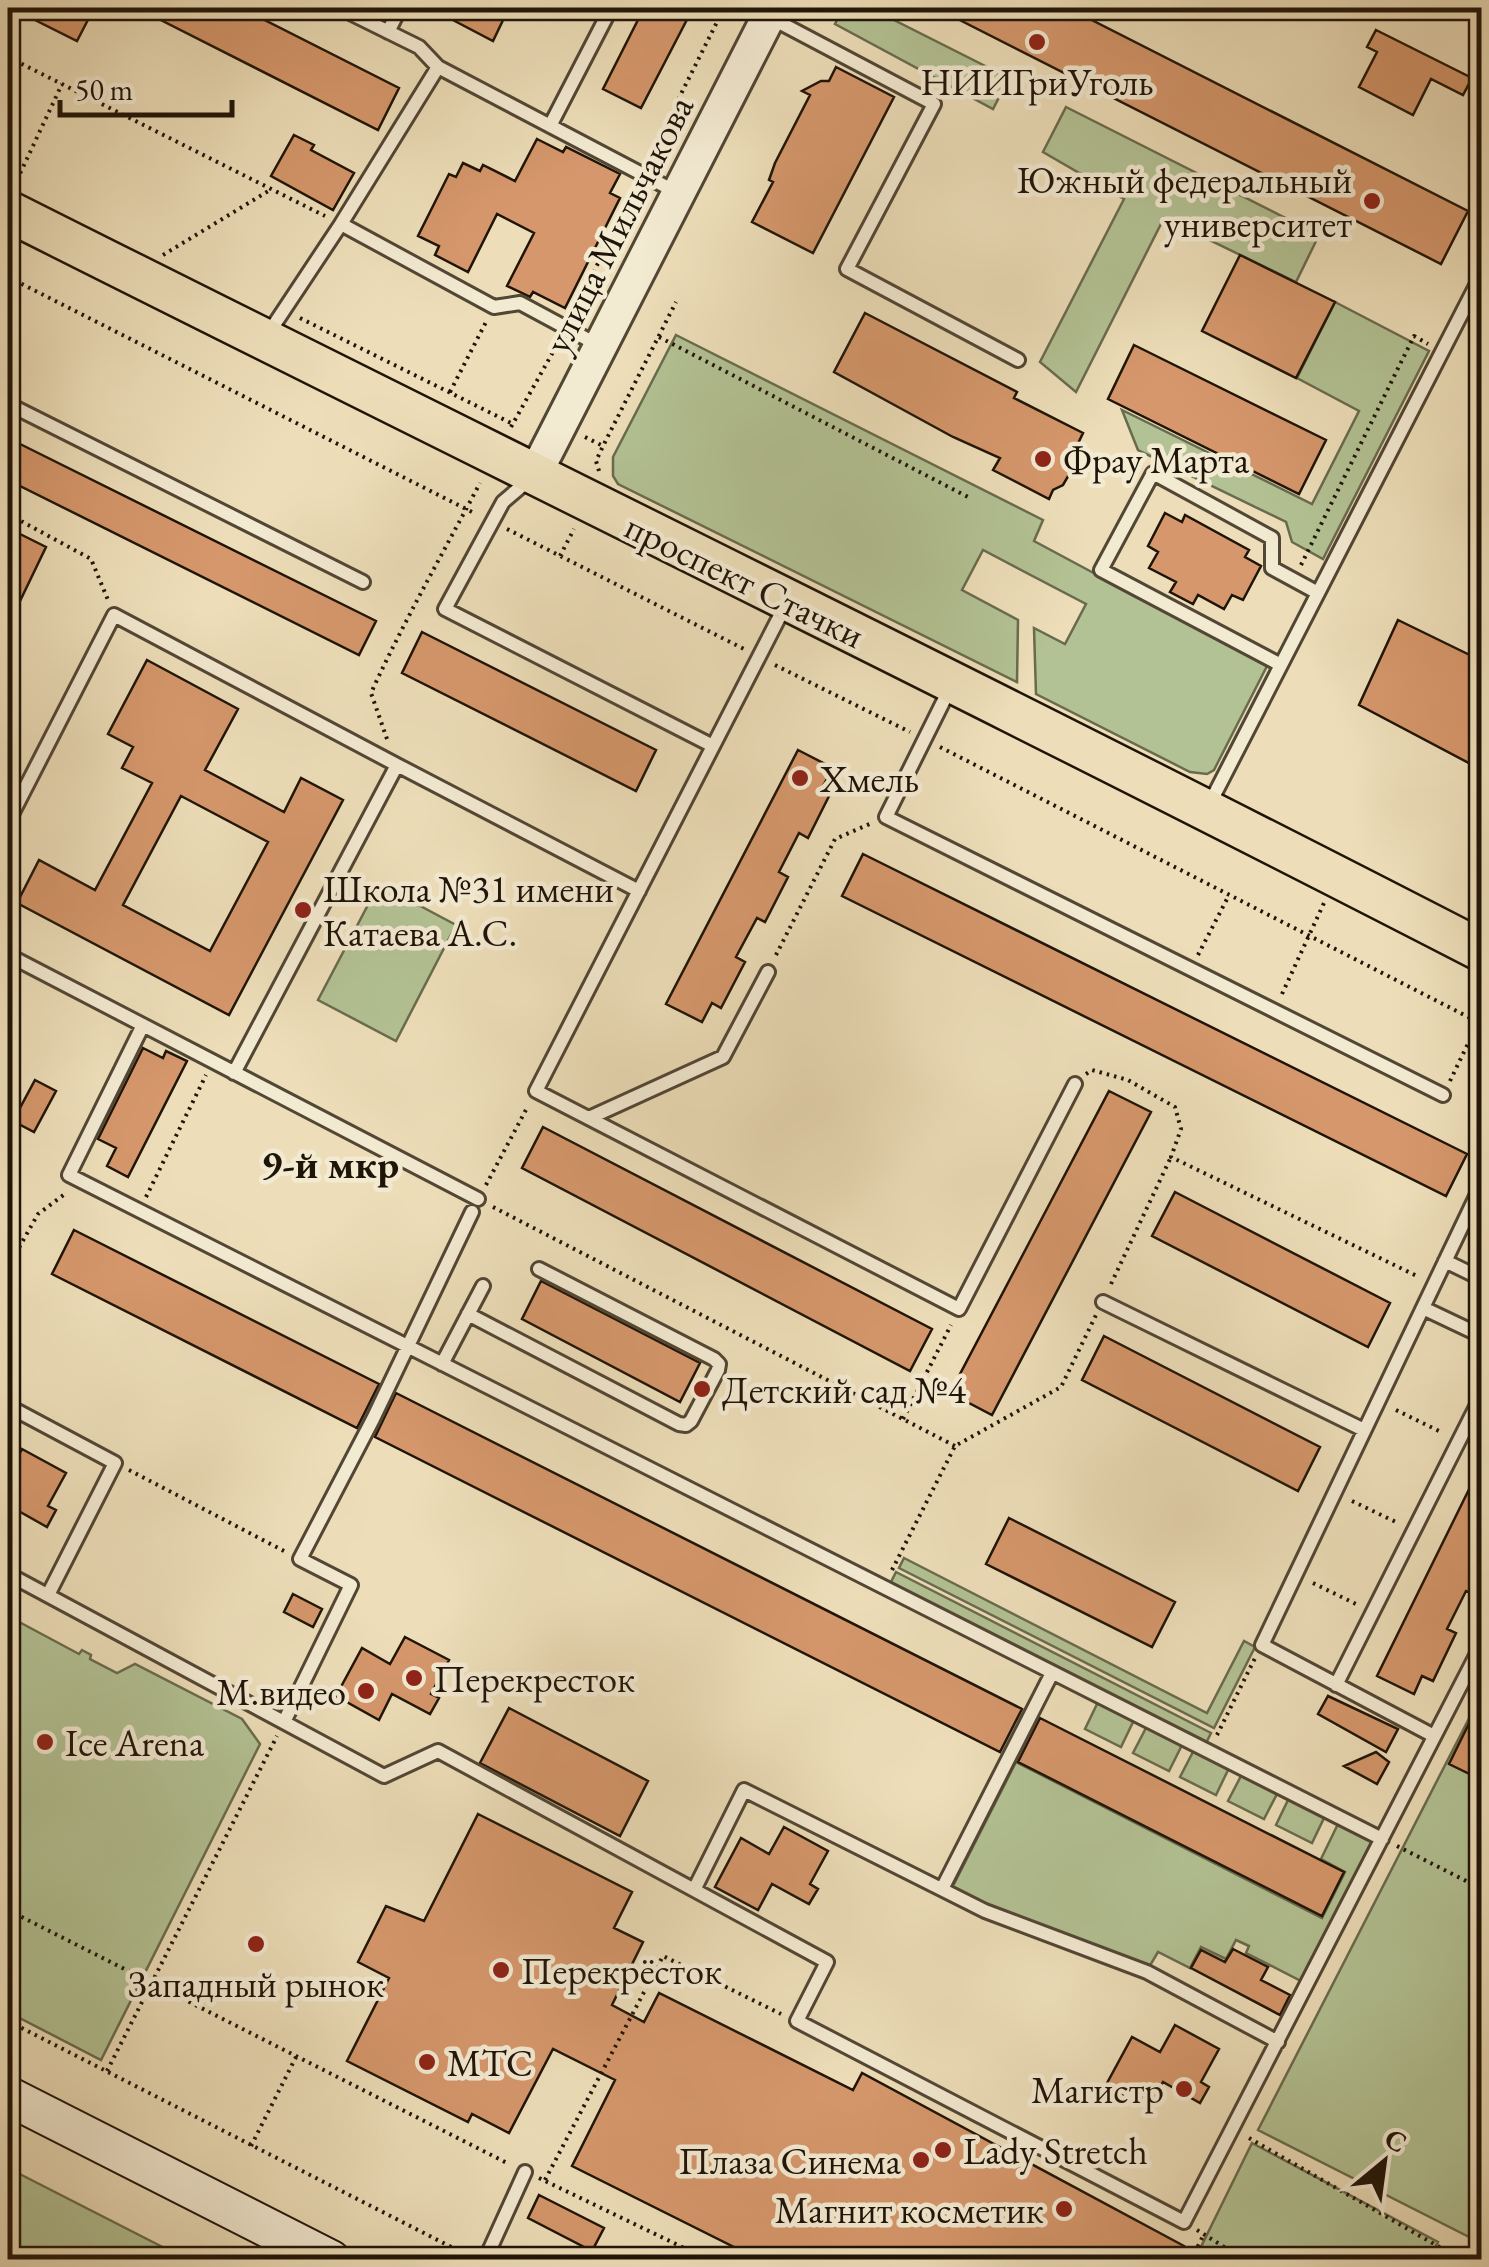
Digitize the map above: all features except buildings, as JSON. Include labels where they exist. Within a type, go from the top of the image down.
[{"type":"main road","name":"проспект Стачки","points":[[10,201],[264,340],[1207,809],[1482,951]]},
{"type":"main road","points":[[8,2096],[331,2260]]},
{"type":"street","name":"улица Мильчакова","points":[[534,476],[771,12]]},
{"type":"lane","points":[[340,8],[419,47],[438,68],[678,193]]},
{"type":"lane","points":[[388,32],[400,8]]},
{"type":"lane","points":[[550,126],[611,8]]},
{"type":"lane","points":[[771,12],[934,104],[847,269],[1018,360]]},
{"type":"lane","points":[[264,340],[438,68]]},
{"type":"lane","points":[[341,224],[494,307],[520,303],[601,346]]},
{"type":"lane","points":[[1207,809],[1482,274]]},
{"type":"lane","points":[[8,404],[364,582]]},
{"type":"lane","points":[[1281,665],[1101,570],[1154,473],[1272,538],[1272,568],[1318,593]]},
{"type":"lane","points":[[534,476],[503,502],[445,609],[713,746]]},
{"type":"lane","points":[[787,601],[536,1091],[959,1310],[1075,1084]]},
{"type":"lane","points":[[8,822],[114,615],[638,891]]},
{"type":"lane","points":[[952,684],[886,817],[1443,1095]]},
{"type":"lane","points":[[234,1073],[397,765]]},
{"type":"lane","points":[[8,955],[234,1073],[475,1206],[300,1559],[352,1584],[284,1722]]},
{"type":"lane","points":[[588,1118],[723,1058],[768,972]]},
{"type":"lane","points":[[142,1025],[68,1175],[1382,1839]]},
{"type":"lane","points":[[1434,1736],[1262,1645],[1482,1184]]},
{"type":"lane","points":[[1445,1261],[1482,1279]]},
{"type":"lane","points":[[468,1314],[679,1424],[691,1421],[719,1364],[539,1268]]},
{"type":"lane","points":[[442,1364],[483,1286]]},
{"type":"lane","points":[[1102,1302],[1364,1430]]},
{"type":"lane","points":[[1423,1308],[1482,1336]]},
{"type":"lane","points":[[1336,1684],[1482,1395]]},
{"type":"lane","points":[[8,1406],[116,1464],[48,1595]]},
{"type":"lane","points":[[8,1574],[384,1776],[438,1751],[827,1962],[797,2021],[1184,2222],[1482,1644]]},
{"type":"lane","points":[[942,1890],[1052,1673]]},
{"type":"lane","points":[[694,1890],[744,1790],[985,1911],[1148,1972],[1278,2042]]},
{"type":"lane","points":[[484,2260],[525,2172]]},
{"type":"path","points":[[397,765],[371,693],[404,620],[567,328],[724,8]]},
{"type":"path","points":[[8,57],[341,224]]},
{"type":"path","points":[[10,201],[62,84]]},
{"type":"path","points":[[163,255],[271,189]]},
{"type":"path","points":[[596,461],[676,302]]},
{"type":"path","points":[[450,392],[494,307]]},
{"type":"path","points":[[659,336],[968,497]]},
{"type":"path","points":[[1294,580],[1414,336],[1441,351]]},
{"type":"path","points":[[8,514],[91,558],[114,615]]},
{"type":"path","points":[[768,972],[835,839],[886,817]]},
{"type":"path","points":[[1274,1010],[1336,876]]},
{"type":"path","points":[[1191,969],[1228,897]]},
{"type":"path","points":[[1443,1095],[1478,1023]]},
{"type":"path","points":[[139,1211],[213,1062]]},
{"type":"path","points":[[883,1588],[955,1446],[1061,1388],[1171,1157],[1181,1128],[1175,1107],[1128,1080],[1092,1070],[1075,1084]]},
{"type":"path","points":[[536,1091],[475,1206],[955,1446]]},
{"type":"path","points":[[1171,1157],[1434,1285]]},
{"type":"path","points":[[8,1267],[38,1214],[82,1182]]},
{"type":"path","points":[[903,1419],[959,1310]]},
{"type":"path","points":[[1378,1402],[1459,1440]]},
{"type":"path","points":[[116,1464],[300,1559]]},
{"type":"path","points":[[1334,1493],[1414,1530]]},
{"type":"path","points":[[1295,1575],[1372,1612]]},
{"type":"path","points":[[1208,1752],[1262,1645]]},
{"type":"path","points":[[106,2071],[284,1722]]},
{"type":"path","points":[[1404,1850],[1482,1889]]},
{"type":"path","points":[[8,1910],[296,2058],[709,2260]]},
{"type":"path","points":[[545,2180],[663,1956],[797,2021]]},
{"type":"path","points":[[8,2021],[476,2260]]},
{"type":"path","points":[[251,2146],[296,2058]]},
{"type":"path","points":[[1233,2129],[1462,2260]]},
{"type":"path","points":[[1184,2222],[1245,2260]]},
{"type":"path","points":[[1191,2260],[1204,2234]]},
{"type":"green space","points":[[843,8],[870,8],[1009,78],[993,109],[835,24]]},
{"type":"green space","points":[[1066,107],[1319,235],[1296,282],[1164,218],[1076,392],[1040,362],[1124,199],[1043,152]]},
{"type":"green space","points":[[1335,302],[1429,351],[1323,559],[1292,542],[1286,522],[1138,450],[1122,410],[1312,504],[1359,411],[1297,378]]},
{"type":"green space","points":[[676,335],[1043,520],[1034,541],[1267,666],[1214,770],[1207,774],[1190,772],[1036,694],[1034,628],[1065,644],[1086,604],[983,550],[962,590],[1018,620],[1017,682],[618,484],[613,476],[613,457]]},
{"type":"green space","points":[[379,884],[456,925],[396,1041],[318,1000]]},
{"type":"green space","points":[[904,1558],[1207,1713],[1244,1641],[1255,1647],[1214,1728],[899,1568]]},
{"type":"green space","points":[[896,1572],[1211,1733],[1205,1745],[890,1584]]},
{"type":"green space","points":[[8,1616],[79,1654],[82,1650],[91,1655],[90,1659],[117,1673],[135,1664],[242,1719],[260,1744],[101,2060],[8,2012]]},
{"type":"green space","points":[[1481,1695],[1481,2243],[1258,2130]]},
{"type":"green space","points":[[1098,1702],[1134,1720],[1121,1747],[1085,1729]]},
{"type":"green space","points":[[1147,1726],[1182,1745],[1169,1771],[1133,1753]]},
{"type":"green space","points":[[1194,1750],[1229,1768],[1216,1795],[1180,1777]]},
{"type":"green space","points":[[1016,1762],[1322,1918],[1345,1872],[1321,1859],[1338,1824],[1372,1841],[1301,1981],[1246,1953],[1249,1946],[1236,1940],[1226,1959],[1201,1947],[1190,1968],[1158,1952],[1148,1969],[987,1906],[952,1888]]},
{"type":"green space","points":[[1242,1774],[1278,1792],[1264,1819],[1228,1801]]},
{"type":"green space","points":[[1289,1798],[1325,1816],[1312,1843],[1276,1825]]},
{"type":"green space","points":[[1252,2143],[1438,2242],[1429,2259],[1195,2259]]},
{"type":"green space","points":[[8,2168],[186,2259],[8,2259]]},
{"type":"place","name":"НИИГриУголь","points":[[1037,42]]},
{"type":"place","name":"Южный федеральный университет","points":[[1372,201]]},
{"type":"place","name":"Фрау Марта","points":[[1043,459]]},
{"type":"place","name":"Хмель","points":[[800,778]]},
{"type":"place","name":"Школа №31 имени Катаева А.С.","points":[[303,910]]},
{"type":"place","name":"Детский сад №4","points":[[702,1389]]},
{"type":"place","name":"Перекресток","points":[[414,1678]]},
{"type":"place","name":"М.видео","points":[[366,1691]]},
{"type":"place","name":"Ice Arena","points":[[45,1742]]},
{"type":"place","name":"Западный рынок","points":[[256,1944]]},
{"type":"place","name":"Перекрёсток","points":[[501,1970]]},
{"type":"place","name":"МТС","points":[[427,2062]]},
{"type":"place","name":"Магистр","points":[[1184,2089]]},
{"type":"place","name":"Lady Stretch","points":[[943,2150]]},
{"type":"place","name":"Плаза Синема","points":[[921,2160]]},
{"type":"place","name":"Магнит косметик","points":[[1064,2209]]},
{"type":"district","name":"9-й мкр","points":[[330,1164]]}]
